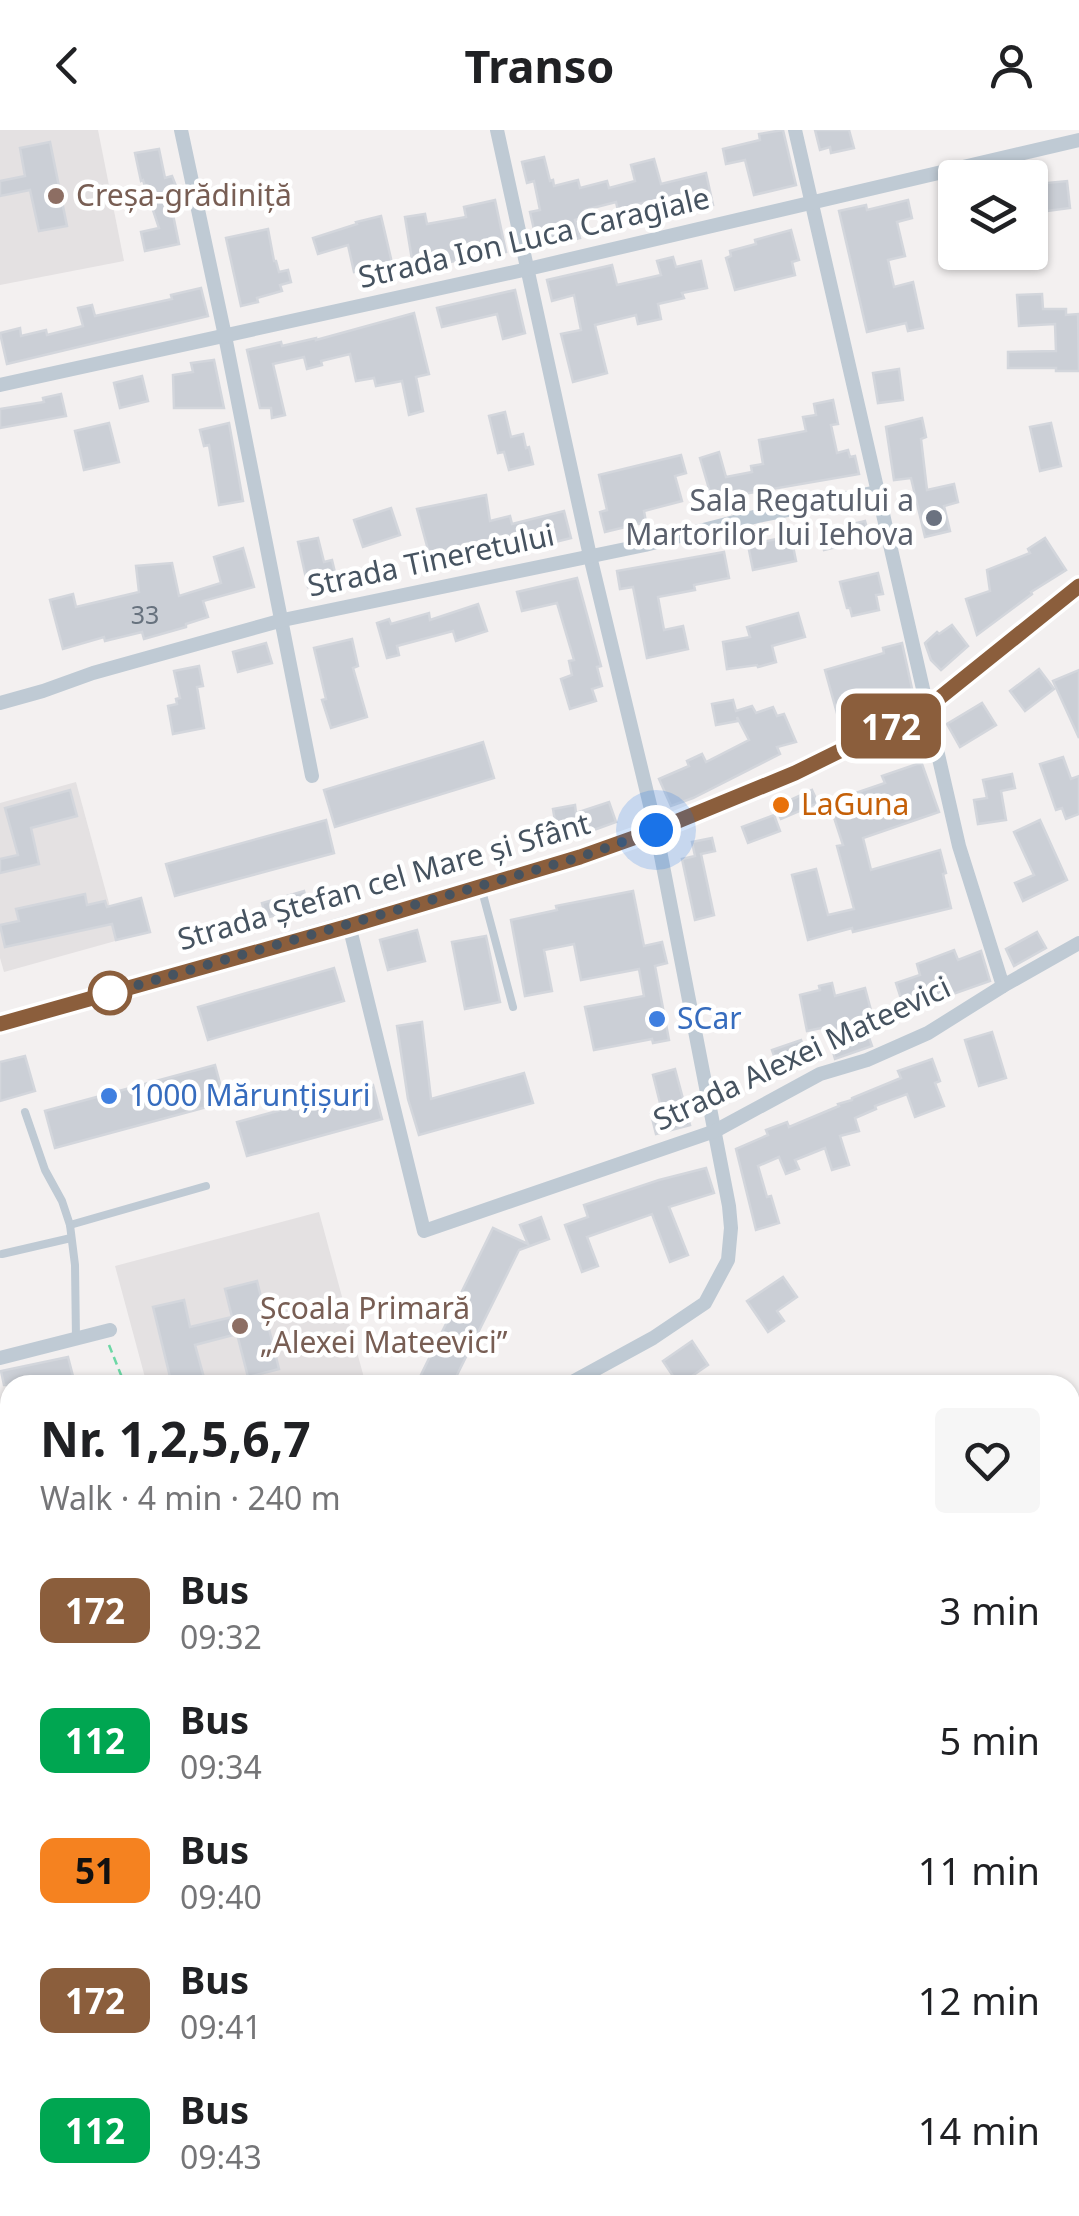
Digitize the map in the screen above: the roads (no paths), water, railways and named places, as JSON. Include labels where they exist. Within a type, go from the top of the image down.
[{"type":"main road","name":"Strada Ștefan cel Mare și Sfânt","points":[[0,1024],[349,926],[580,857],[656,830],[795,773],[927,708],[1079,586]]},
{"type":"street","points":[[181,130],[312,776]]},
{"type":"street","points":[[497,130],[590,556],[656,830],[730,1206],[728,1260],[704,1302],[653,1338],[585,1375]]},
{"type":"street","points":[[796,130],[959,846],[1003,986]]},
{"type":"street","name":"Strada Ion Luca Caragiale","points":[[0,385],[528,269],[1079,140]]},
{"type":"street","name":"Strada Tineretului","points":[[0,704],[282,620],[646,545],[758,516],[877,492]]},
{"type":"street","name":"Strada Alexei Mateevici","points":[[349,926],[424,1231],[715,1131],[820,1074],[867,1060],[928,1033],[1079,943]]},
{"type":"street","points":[[0,1358],[107,1330]]},
{"type":"lane","points":[[481,886],[513,1008]]},
{"type":"lane","points":[[25,1112],[45,1170],[70,1224],[76,1338]]},
{"type":"lane","points":[[70,1224],[206,1186]]},
{"type":"lane","points":[[2,1254],[71,1238]]},
{"type":"place","name":"Creșa-grădiniță","points":[[56,196]]},
{"type":"place","name":"Sala Regatului a Martorilor lui Iehova","points":[[934,518]]},
{"type":"place","name":"LaGuna","points":[[781,805]]},
{"type":"place","name":"SCar","points":[[657,1019]]},
{"type":"place","name":"1000 Mărunțișuri","points":[[109,1096]]},
{"type":"place","name":"Școala Primară „Alexei Mateevici”","points":[[240,1326]]}]
